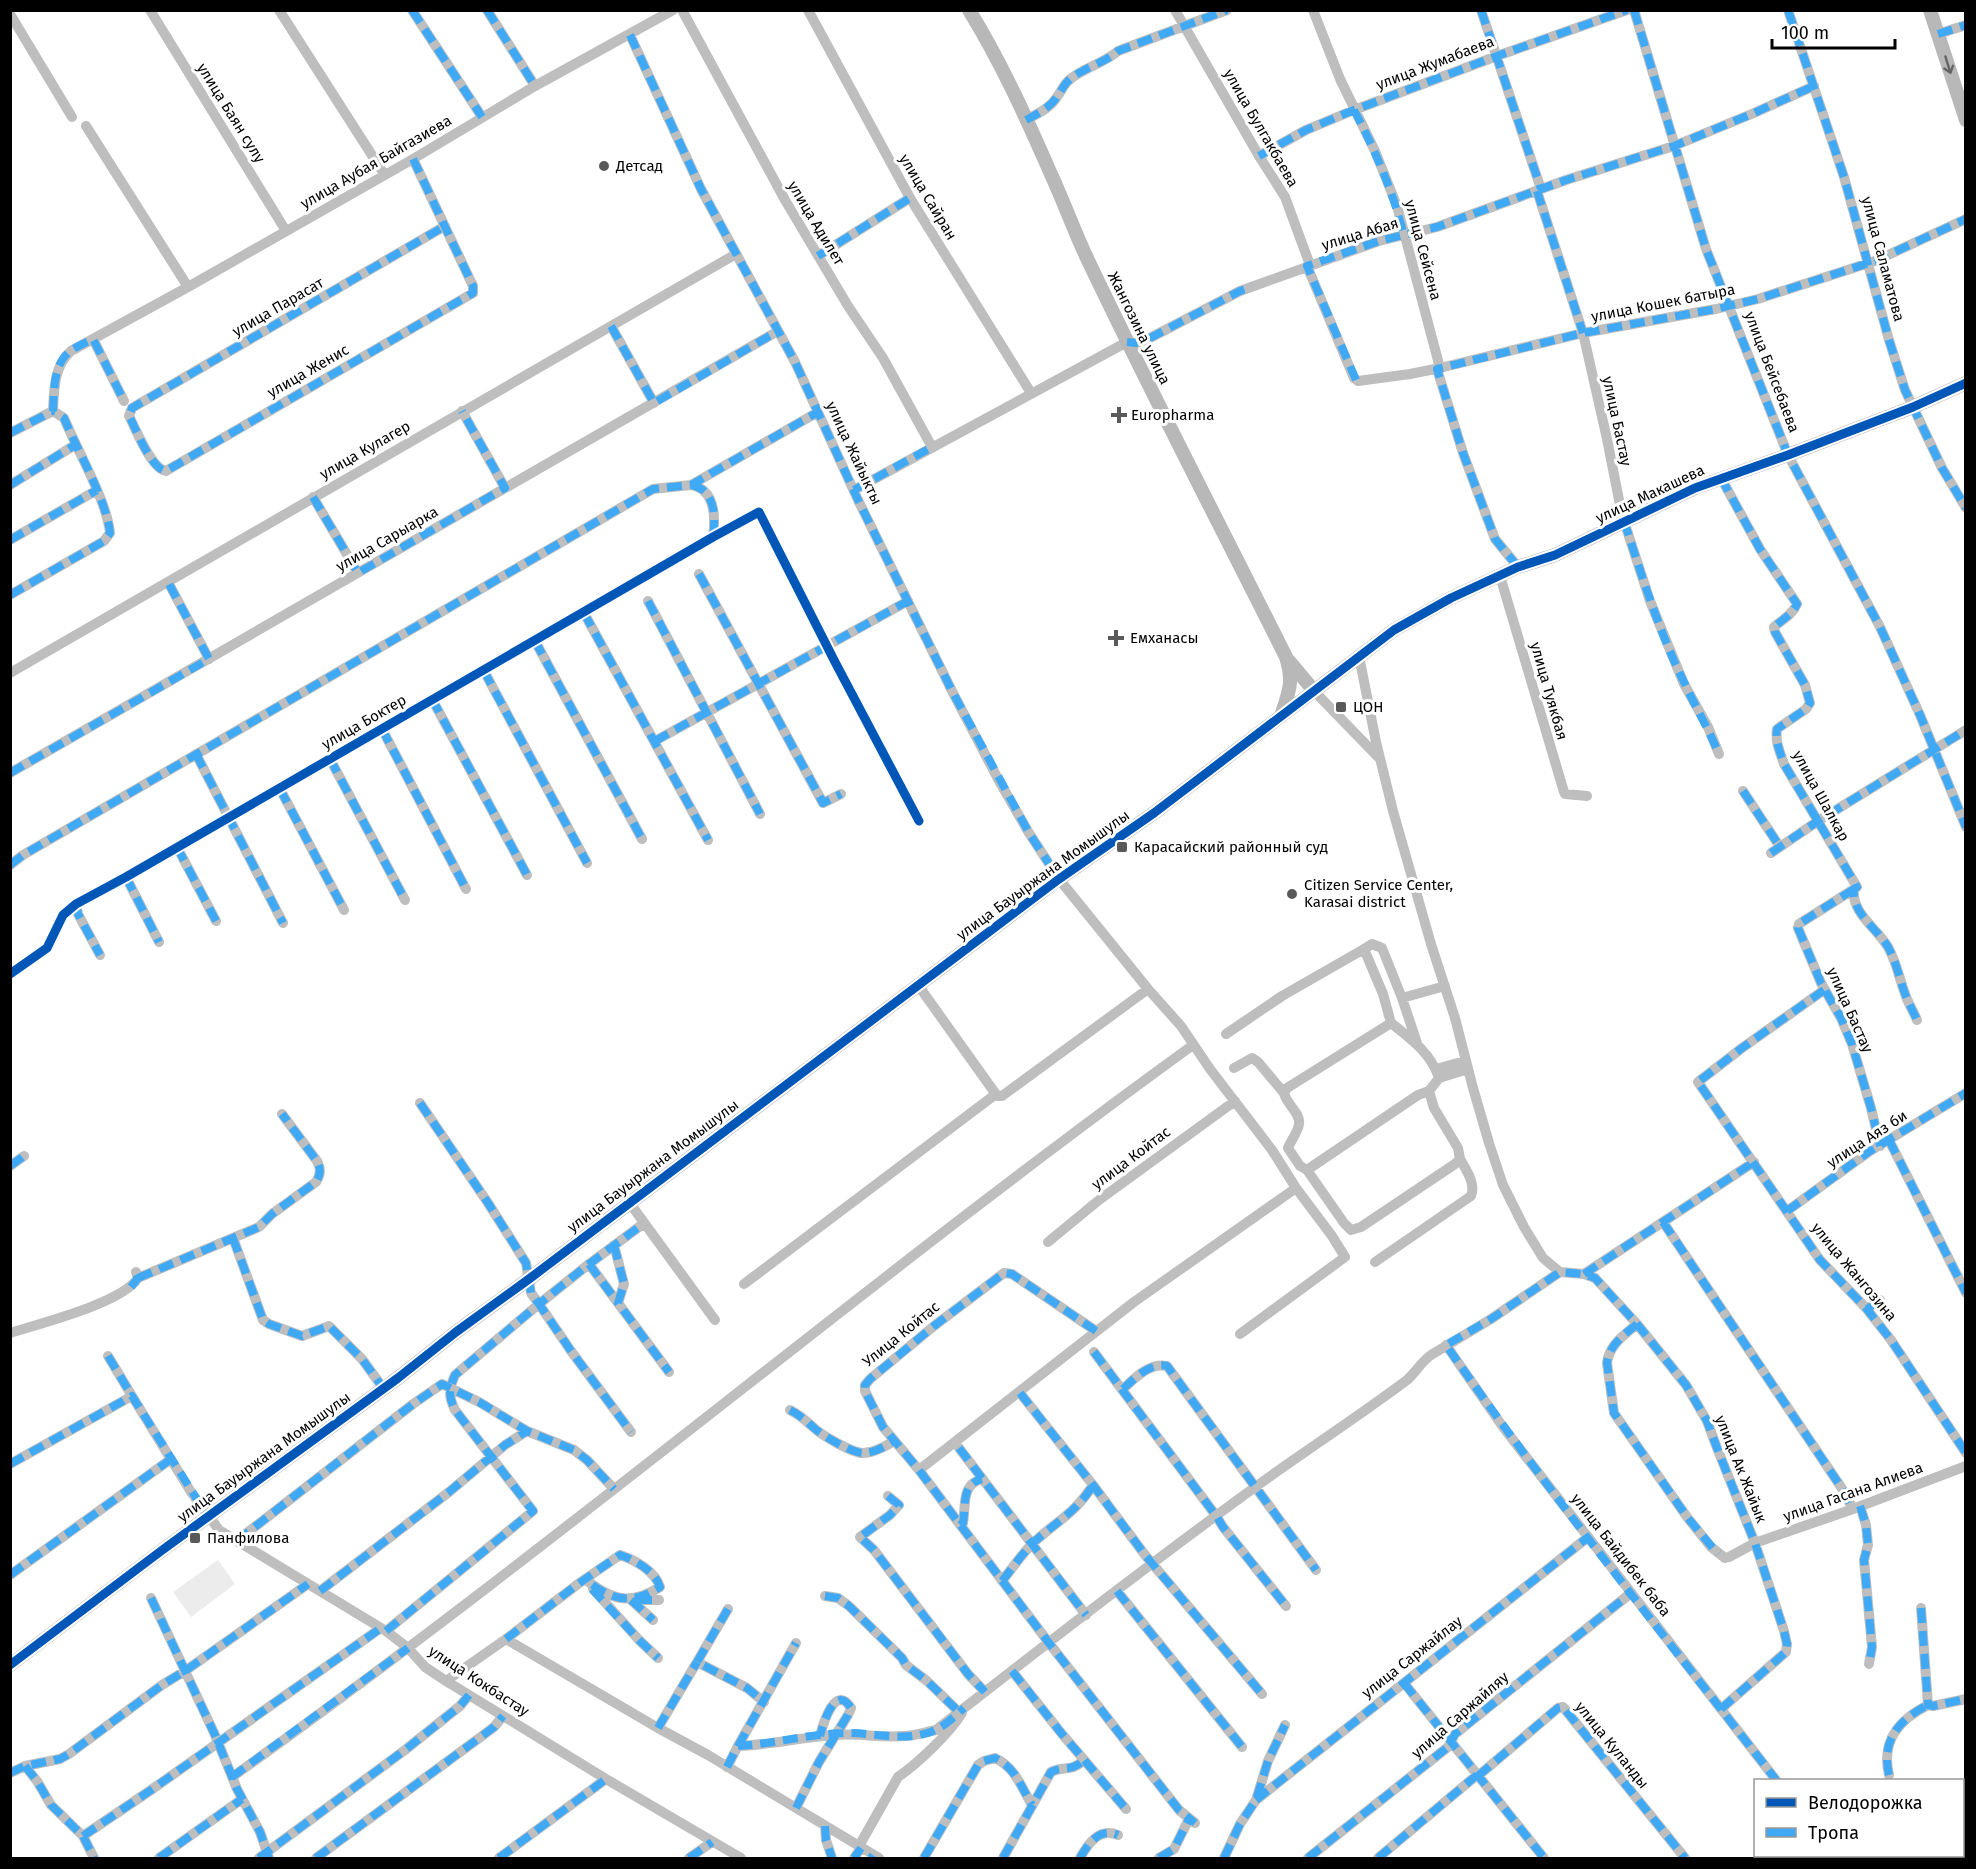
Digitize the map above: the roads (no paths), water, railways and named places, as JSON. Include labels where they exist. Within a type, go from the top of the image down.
[{"type":"street","name":"улица Баян сулу","points":[[150,10],[286,231]]},
{"type":"street","points":[[279,10],[384,174]]},
{"type":"street","points":[[412,10],[482,117]]},
{"type":"street","points":[[487,10],[535,86]]},
{"type":"street","name":"улица Аубая Байгазиева","points":[[53,411],[60,363],[71,351],[188,287],[413,159],[535,86],[673,10]]},
{"type":"street","name":"улица Адилет","points":[[682,10],[752,141],[818,256],[883,358],[932,447]]},
{"type":"street","name":"улица Сайран","points":[[808,10],[910,198],[1031,393]]},
{"type":"street","name":"Жангозина улица","points":[[969,10],[992,47],[1050,172],[1073,229],[1127,342],[1286,657]]},
{"type":"street","name":"улица Булгакбаева","points":[[1175,10],[1285,197],[1309,266],[1356,380]]},
{"type":"street","points":[[1026,120],[1056,99],[1068,81],[1118,51],[1227,10]]},
{"type":"street","name":"улица Сейсена","points":[[1313,10],[1397,206],[1457,436],[1491,529],[1500,546],[1518,567]]},
{"type":"street","name":"улица Бастау","points":[[1481,10],[1583,333],[1624,521],[1650,601],[1684,684],[1708,727],[1719,754]]},
{"type":"street","name":"улица Жумабаева","points":[[1259,156],[1306,130],[1354,110],[1627,10]]},
{"type":"street","name":"улица Бейсебаева","points":[[1634,10],[1706,249],[1788,455],[1868,602],[1920,715],[1965,827]]},
{"type":"street","name":"улица Саламатова","points":[[1788,10],[1845,177],[1896,363],[1913,407],[1942,468],[1965,508]]},
{"type":"street","points":[[1930,10],[1965,120]]},
{"type":"street","points":[[10,14],[72,117]]},
{"type":"street","points":[[1938,34],[1965,25]]},
{"type":"street","name":"улица Жайыкты","points":[[630,35],[701,189],[778,331],[952,691],[1029,833],[1059,879],[1181,1026],[1272,1150],[1345,1257],[1240,1334]]},
{"type":"street","name":"улица Абая","points":[[854,490],[1127,342],[1136,344],[1148,339],[1240,291],[1379,242],[1437,227],[1566,180],[1674,146],[1814,86]]},
{"type":"street","points":[[86,126],[188,287]]},
{"type":"street","points":[[413,159],[445,226]]},
{"type":"street","points":[[818,256],[910,198]]},
{"type":"street","name":"улица Кошек батыра","points":[[1356,380],[1438,369],[1583,333],[1758,299],[1869,262],[1965,219]]},
{"type":"street","name":"улица Женис","points":[[158,468],[166,471],[473,293],[473,286],[445,226]]},
{"type":"street","name":"улица Парасат","points":[[158,468],[140,440],[129,416],[132,408],[445,226]]},
{"type":"street","name":"улица Кулагер","points":[[10,673],[736,254]]},
{"type":"street","points":[[611,326],[654,403]]},
{"type":"street","name":"улица Сарыарка","points":[[10,773],[778,331]]},
{"type":"street","points":[[93,339],[124,401]]},
{"type":"street","name":"улица Макашева","points":[[1315,692],[1359,656],[1412,618],[1518,567],[1555,555],[1624,521],[1721,478],[1913,407],[1965,383]]},
{"type":"street","points":[[10,433],[53,411],[64,418],[110,523],[108,538],[10,595]]},
{"type":"street","points":[[462,411],[505,489]]},
{"type":"street","points":[[10,864],[653,489],[691,485],[818,412]]},
{"type":"street","points":[[10,485],[75,445]]},
{"type":"street","name":"улица Шалкар","points":[[1721,478],[1760,549],[1797,604],[1791,613],[1774,627],[1805,685],[1810,703],[1806,709],[1777,729],[1776,737],[1784,764],[1857,887],[1854,889],[1855,903],[1888,948],[1917,1020]]},
{"type":"street","points":[[691,485],[704,491],[712,503],[713,537]]},
{"type":"street","points":[[10,540],[97,490]]},
{"type":"street","points":[[313,497],[358,573]]},
{"type":"street","name":"улица Боктер","points":[[10,974],[47,948],[63,915],[76,904],[280,789],[432,699],[759,512],[828,646]]},
{"type":"street","points":[[699,574],[823,803],[841,794]]},
{"type":"street","name":"улица Туякбая","points":[[1500,576],[1564,792],[1587,796]]},
{"type":"street","points":[[168,582],[209,659]]},
{"type":"street","points":[[648,601],[760,814]]},
{"type":"street","points":[[655,741],[908,601]]},
{"type":"street","points":[[584,613],[708,840]]},
{"type":"street","points":[[535,641],[642,839]]},
{"type":"street","points":[[828,646],[919,821]]},
{"type":"street","points":[[1359,656],[1380,760],[1489,1143],[1509,1197],[1543,1258],[1560,1272],[1584,1274],[1754,1162]]},
{"type":"street","points":[[1286,657],[1315,692],[1380,760]]},
{"type":"street","points":[[1281,716],[1291,673],[1286,657]]},
{"type":"street","points":[[484,671],[587,863]]},
{"type":"street","name":"улица Бауыржана Момышулы","points":[[10,1665],[515,1289],[530,1286],[629,1202],[1059,879],[1154,813],[1315,692]]},
{"type":"street","points":[[432,699],[527,875]]},
{"type":"street","points":[[382,729],[466,889]]},
{"type":"street","points":[[1743,791],[1775,850],[1965,730]]},
{"type":"street","points":[[196,754],[283,923]]},
{"type":"street","points":[[330,759],[405,900]]},
{"type":"street","points":[[280,789],[344,910]]},
{"type":"street","points":[[177,847],[216,921]]},
{"type":"street","points":[[126,877],[159,942]]},
{"type":"street","name":"улица Бастау","points":[[1854,889],[1799,924],[1800,936],[1824,990],[1841,1018],[1852,1044],[1871,1108],[1885,1143],[1965,1293]]},
{"type":"street","points":[[76,904],[78,914],[100,955]]},
{"type":"street","points":[[1226,1034],[1282,996],[1372,944],[1382,948],[1417,1043],[1438,1073]]},
{"type":"street","points":[[1364,949],[1383,994],[1391,1023],[1417,1043]]},
{"type":"street","points":[[918,985],[996,1094],[1002,1096],[1148,989]]},
{"type":"street","points":[[1402,998],[1445,986]]},
{"type":"street","name":"улица Жангозина","points":[[1824,990],[1698,1082],[1820,1260],[1867,1308],[1901,1355],[1965,1453]]},
{"type":"street","points":[[1284,1093],[1287,1088],[1391,1023]]},
{"type":"street","points":[[232,1778],[408,1648],[1077,1130],[1193,1045]]},
{"type":"street","points":[[1234,1068],[1252,1058],[1284,1093],[1284,1097],[1299,1118],[1299,1126],[1288,1148],[1351,1230],[1361,1227],[1460,1159]]},
{"type":"street","points":[[1375,1262],[1471,1196],[1473,1190],[1471,1180],[1460,1159],[1458,1148],[1434,1108],[1429,1091],[1438,1073],[1466,1065]]},
{"type":"street","points":[[1307,1170],[1418,1095],[1429,1091]]},
{"type":"street","name":"улица Аяз би","points":[[1787,1211],[1885,1143],[1965,1093]]},
{"type":"street","points":[[744,1284],[996,1094]]},
{"type":"street","name":"улица Койтас","points":[[1047,1242],[1099,1200],[1235,1101]]},
{"type":"street","points":[[420,1103],[525,1263],[530,1286],[539,1305],[631,1432]]},
{"type":"street","points":[[10,1333],[114,1297],[131,1287],[137,1274],[259,1227],[272,1214],[316,1182],[320,1175],[317,1161],[282,1114]]},
{"type":"street","points":[[10,1166],[24,1156]]},
{"type":"street","points":[[1159,1858],[1174,1850],[1192,1821],[1179,1810],[1049,1643],[919,1470],[1020,1393],[1096,1331],[1296,1188]]},
{"type":"street","points":[[629,1202],[715,1320]]},
{"type":"street","points":[[1664,1222],[1841,1487],[1857,1507],[1866,1525],[1868,1545],[1864,1560],[1872,1647],[1869,1664]]},
{"type":"street","points":[[83,1836],[383,1629],[533,1511],[455,1410],[449,1397],[450,1387],[455,1375],[589,1264],[643,1224]]},
{"type":"street","points":[[233,1238],[263,1320],[302,1336],[328,1326],[362,1359],[384,1388]]},
{"type":"street","points":[[614,1245],[624,1284],[618,1303]]},
{"type":"street","points":[[589,1264],[669,1372]]},
{"type":"street","points":[[738,1746],[837,1734],[906,1736],[936,1730],[1254,1488],[1392,1391],[1417,1372],[1421,1362],[1491,1319],[1560,1272]]},
{"type":"street","name":"Улица Койтас","points":[[919,1470],[883,1426],[868,1400],[865,1385],[934,1326],[1004,1273],[1012,1274],[1096,1331]]},
{"type":"street","name":"улица Ак Жайык","points":[[1584,1274],[1595,1278],[1637,1324],[1686,1385],[1707,1421],[1755,1543],[1784,1631],[1786,1652],[1721,1709]]},
{"type":"street","points":[[1867,1308],[1880,1300]]},
{"type":"street","name":"улица Гасана Алиева","points":[[1637,1324],[1610,1349],[1607,1357],[1614,1413],[1687,1516],[1718,1554],[1725,1558],[1755,1543],[1965,1466]]},
{"type":"street","name":"улица Байдибек баба","points":[[1446,1345],[1503,1427],[1587,1538],[1775,1779]]},
{"type":"street","points":[[1094,1352],[1217,1517],[1222,1527],[1286,1606]]},
{"type":"street","name":"улица Кокбастау","points":[[108,1356],[208,1517],[219,1530],[383,1629],[408,1648],[425,1667],[446,1681],[741,1858]]},
{"type":"street","points":[[1123,1389],[1151,1368],[1167,1366],[1316,1570]]},
{"type":"street","points":[[239,1543],[243,1536],[442,1384],[527,1431],[574,1450],[587,1460],[614,1489]]},
{"type":"street","points":[[1020,1393],[1145,1555],[1262,1694]]},
{"type":"street","points":[[10,1464],[132,1396]]},
{"type":"street","points":[[790,1410],[803,1416],[813,1428],[827,1437],[860,1453],[894,1441]]},
{"type":"street","points":[[320,1591],[505,1445],[527,1431]]},
{"type":"street","points":[[959,1448],[1086,1615]]},
{"type":"street","points":[[10,1575],[171,1458]]},
{"type":"street","points":[[959,1525],[963,1523],[969,1488],[974,1482],[982,1479]]},
{"type":"street","points":[[1002,1581],[1032,1545],[1084,1500],[1093,1485]]},
{"type":"street","points":[[888,1496],[899,1505],[890,1515],[860,1537],[874,1550],[968,1674],[985,1692]]},
{"type":"street","name":"улица Саржайлау","points":[[1256,1800],[1587,1538]]},
{"type":"street","points":[[446,1681],[506,1640],[620,1555],[646,1569],[660,1587],[631,1600]]},
{"type":"street","points":[[585,1579],[597,1589],[615,1598],[658,1600]]},
{"type":"street","points":[[585,1579],[658,1658]]},
{"type":"street","points":[[10,1773],[25,1766],[60,1759],[69,1754],[162,1685],[308,1584]]},
{"type":"street","points":[[1117,1591],[1242,1747]]},
{"type":"street","name":"улица Саржайляу","points":[[1308,1858],[1451,1744],[1455,1734],[1488,1706],[1632,1593]]},
{"type":"street","points":[[825,1596],[838,1598],[849,1606],[902,1658],[906,1665],[962,1710]]},
{"type":"street","points":[[152,1598],[218,1742],[232,1778],[260,1832],[265,1857],[405,1750],[460,1706],[469,1695]]},
{"type":"street","points":[[631,1600],[653,1620]]},
{"type":"street","points":[[658,1728],[728,1608]]},
{"type":"street","points":[[1921,1608],[1928,1705]]},
{"type":"street","points":[[506,1640],[727,1767],[875,1857]]},
{"type":"street","points":[[727,1767],[796,1643]]},
{"type":"street","points":[[697,1662],[747,1688],[764,1702]]},
{"type":"street","points":[[1012,1671],[1126,1809]]},
{"type":"street","points":[[1404,1683],[1544,1858]]},
{"type":"street","points":[[1889,1775],[1886,1751],[1890,1739],[1899,1726],[1928,1705],[1965,1699]]},
{"type":"street","points":[[796,1808],[806,1786],[851,1708],[848,1703],[842,1700],[833,1704],[820,1736]]},
{"type":"street","name":"улица Куланды","points":[[1477,1775],[1558,1708],[1563,1707],[1685,1858]]},
{"type":"street","points":[[854,1858],[898,1777],[954,1727],[962,1710]]},
{"type":"street","points":[[316,1858],[494,1727],[503,1716]]},
{"type":"street","points":[[1224,1858],[1240,1824],[1256,1800],[1268,1761],[1285,1725]]},
{"type":"street","points":[[924,1858],[978,1765],[984,1761],[995,1758],[1010,1767],[1032,1805]]},
{"type":"street","points":[[1003,1858],[1051,1772],[1057,1769],[1068,1770],[1078,1766],[1084,1760]]},
{"type":"street","points":[[25,1766],[51,1805],[83,1836],[94,1858]]},
{"type":"street","points":[[1382,1857],[1477,1775]]},
{"type":"street","points":[[499,1858],[606,1779]]},
{"type":"street","points":[[159,1858],[242,1798]]},
{"type":"street","points":[[825,1826],[826,1840],[832,1858]]},
{"type":"street","points":[[1080,1858],[1093,1838],[1107,1833],[1118,1835]]},
{"type":"street","points":[[689,1858],[712,1842]]},
{"type":"place","name":"Детсад","points":[[604,166]]},
{"type":"place","name":"Europharma","points":[[1119,415]]},
{"type":"place","name":"Емханасы","points":[[1116,638]]},
{"type":"place","name":"ЦОН","points":[[1341,707]]},
{"type":"place","name":"Карасайский районный суд","points":[[1122,847]]},
{"type":"place","name":"Citizen Service Center, Karasai district","points":[[1292,894]]},
{"type":"place","name":"Панфилова","points":[[195,1538]]}]
